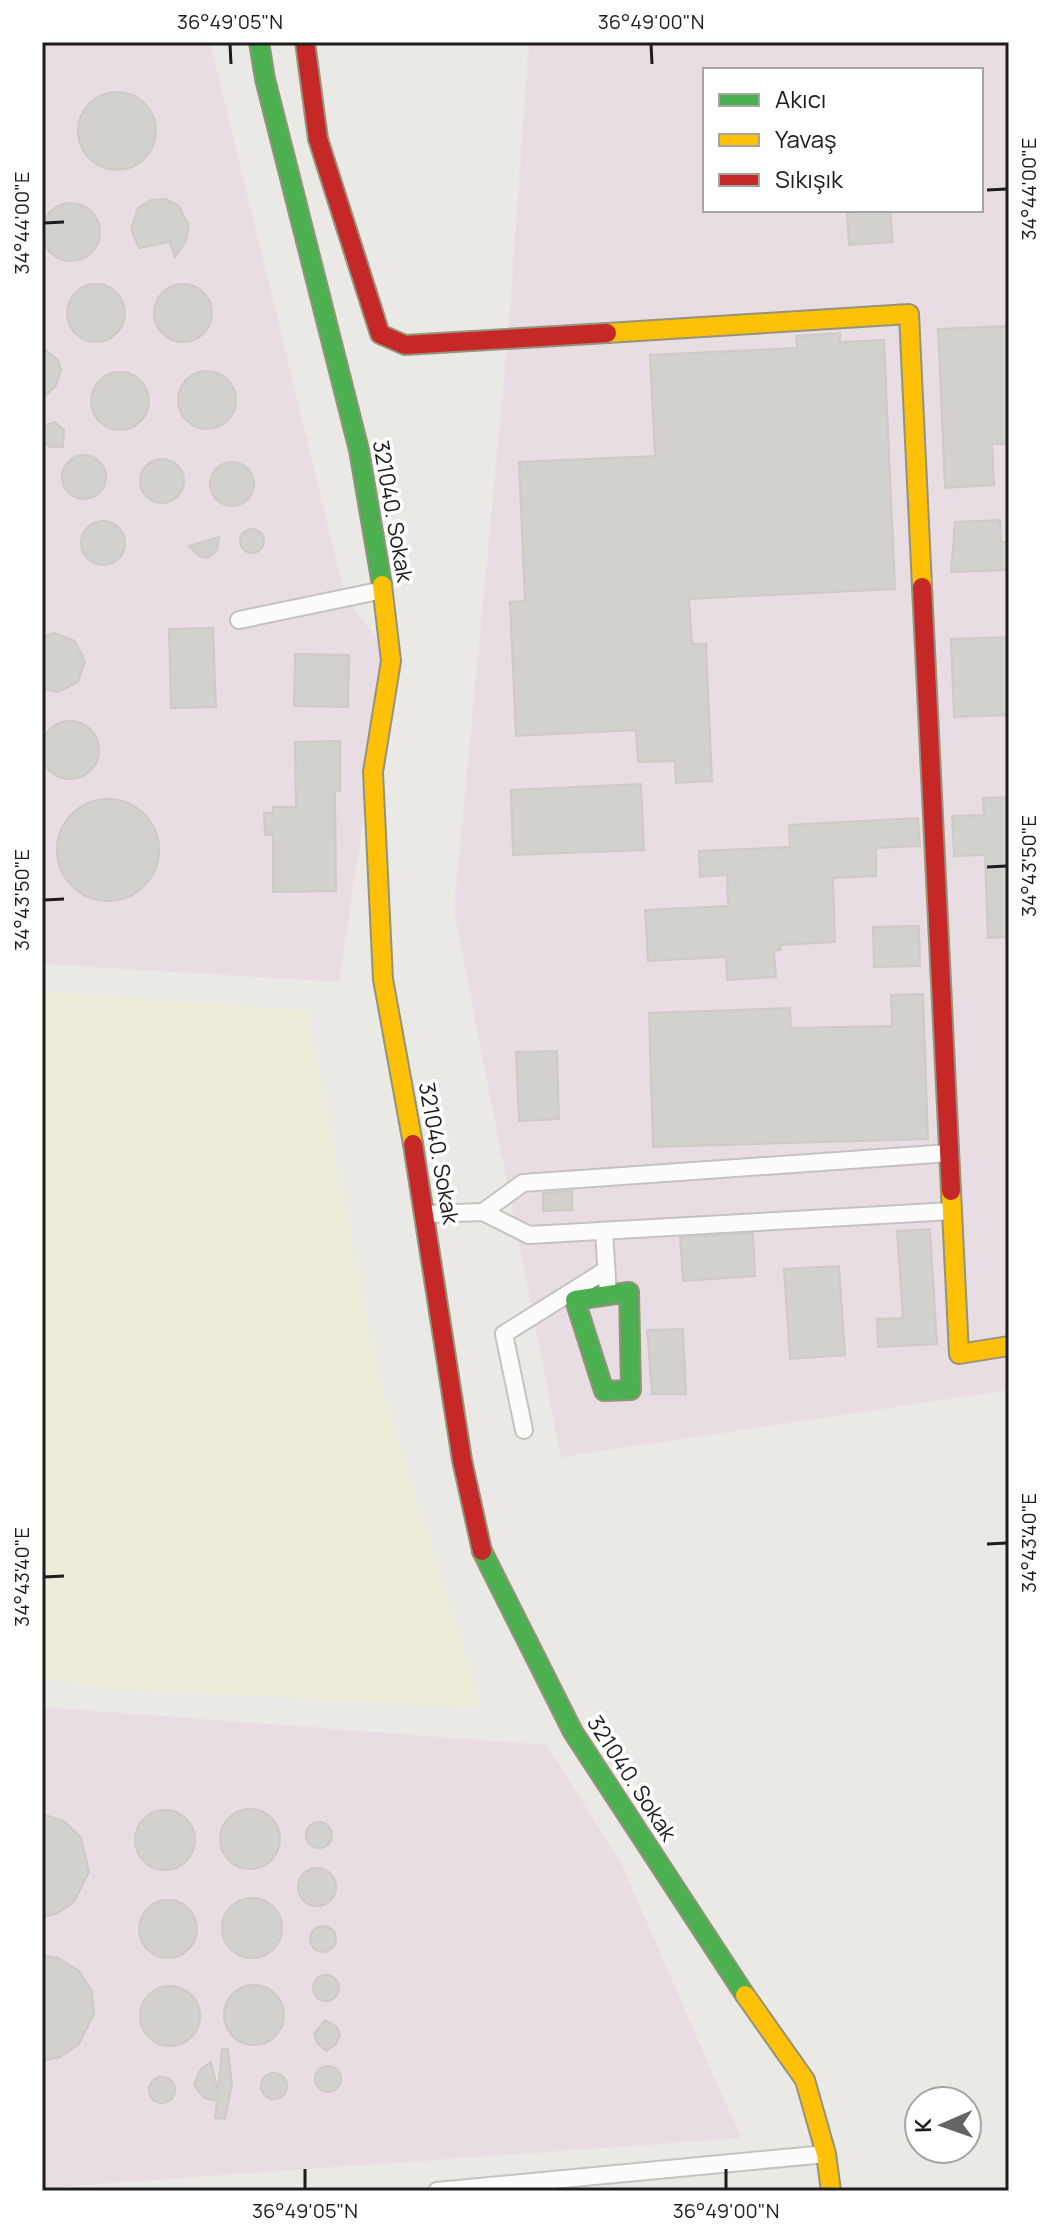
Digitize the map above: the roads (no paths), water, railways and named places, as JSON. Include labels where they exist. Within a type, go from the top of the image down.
[{"type":"street","name":"321040. Sokak","points":[[259,42],[265,79],[359,450],[383,590],[391,661],[373,772],[383,979],[425,1214],[462,1460],[484,1558],[573,1732],[722,1962],[805,2080],[826,2154],[831,2191]]},
{"type":"street","points":[[305,42],[318,139],[380,334],[405,345],[909,314],[959,1354],[1009,1346]]},
{"type":"street","points":[[239,620],[383,590]]},
{"type":"street","points":[[483,1212],[523,1183],[949,1153]]},
{"type":"street","points":[[425,1214],[483,1212],[529,1235],[952,1211]]},
{"type":"street","points":[[604,1231],[608,1295]]},
{"type":"street","points":[[524,1430],[504,1334],[606,1270]]},
{"type":"street","points":[[629,1292],[631,1390],[604,1391],[575,1300],[608,1295],[629,1292]]},
{"type":"street","points":[[437,2191],[826,2154]]}]
